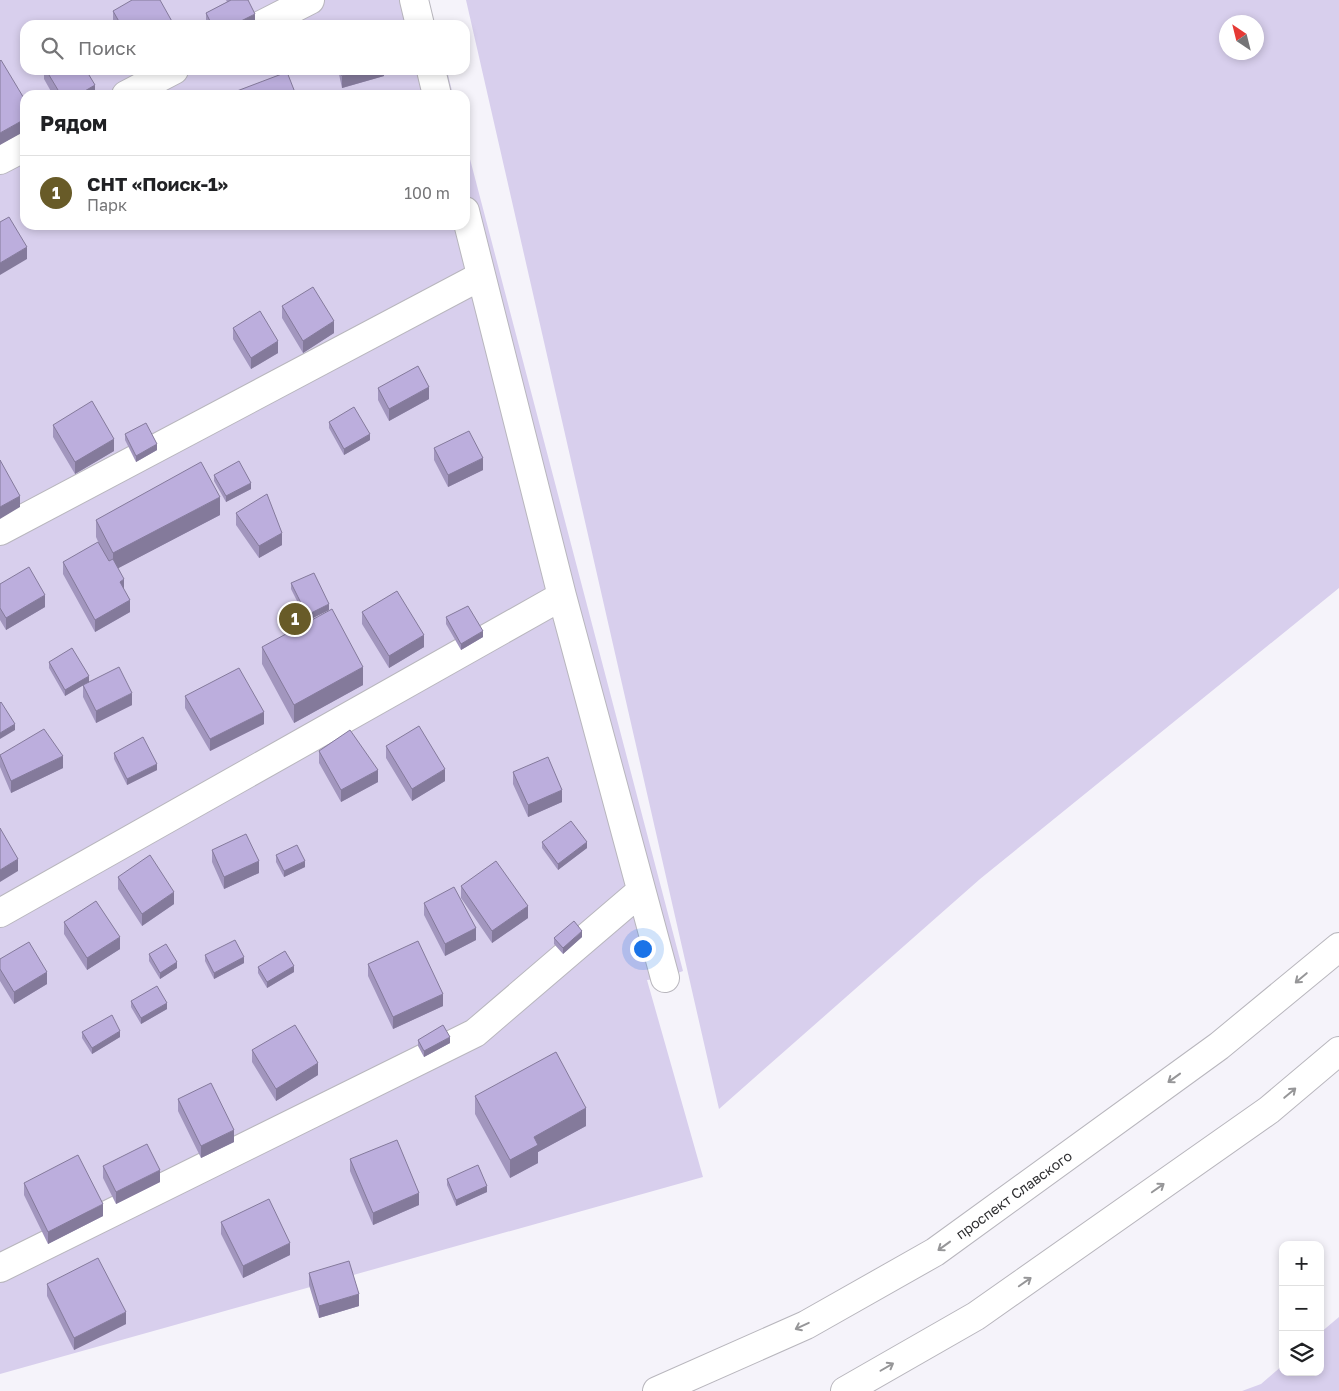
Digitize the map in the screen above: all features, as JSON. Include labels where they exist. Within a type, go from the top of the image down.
[{"type":"street","points":[[271,20],[310,0]]},
{"type":"street","points":[[414,0],[419,20]]},
{"type":"street","points":[[136,90],[164,75]]},
{"type":"street","points":[[432,75],[436,90]]},
{"type":"street","points":[[0,160],[20,150]]},
{"type":"street","points":[[470,230],[562,596],[665,978]]},
{"type":"street","points":[[0,531],[481,276]]},
{"type":"street","points":[[0,913],[562,596]]},
{"type":"street","points":[[0,1268],[475,1033],[641,891]]},
{"type":"street","name":"проспект Славского","points":[[657,1391],[806,1325],[936,1252],[1219,1046],[1339,947]]},
{"type":"street","points":[[845,1391],[976,1316],[1270,1110],[1339,1051]]},
{"type":"shaded area","points":[[0,0],[428,0],[434,20],[20,20],[20,75],[448,75],[452,90],[20,90],[20,230],[470,230],[470,159],[683,971],[665,978],[647,980],[703,1177],[0,1374]]},
{"type":"shaded area","points":[[466,0],[1339,0],[1339,588],[980,879],[719,1109]]},
{"type":"shaded area","points":[[1339,1317],[1339,1391],[1242,1391],[1261,1384],[1279,1368],[1279,1376],[1324,1376],[1324,1330]]},
{"type":"building","points":[[132,0],[160,0],[171,20],[118,20],[113,11]]},
{"type":"building","points":[[231,0],[248,0],[255,14],[243,20],[210,20],[206,13]]},
{"type":"building","points":[[0,61],[20,92],[20,122],[0,133]]},
{"type":"building","points":[[49,75],[89,75],[95,85],[86,90],[58,90]]},
{"type":"building","points":[[279,75],[288,75],[294,90],[240,90]]},
{"type":"building","points":[[9,217],[27,247],[0,263],[0,222]]},
{"type":"building","points":[[313,287],[334,321],[303,341],[282,306]]},
{"type":"building","points":[[260,311],[278,341],[251,358],[233,328]]},
{"type":"building","points":[[418,366],[429,387],[389,409],[378,388]]},
{"type":"building","points":[[92,401],[114,439],[75,462],[53,425]]},
{"type":"building","points":[[354,407],[370,434],[344,449],[329,422]]},
{"type":"building","points":[[146,423],[157,444],[136,456],[125,434]]},
{"type":"building","points":[[469,431],[483,458],[448,475],[434,448]]},
{"type":"building","points":[[0,460],[20,496],[0,507]]},
{"type":"building","points":[[239,461],[251,483],[226,496],[214,475]]},
{"type":"building","points":[[201,462],[220,497],[113,553],[96,520]]},
{"type":"building","points":[[267,494],[282,533],[259,546],[236,513]]},
{"type":"building","points":[[98,542],[109,561],[113,559],[124,579],[120,582],[130,600],[95,620],[63,562]]},
{"type":"building","points":[[29,567],[45,595],[6,618],[0,608],[0,584]]},
{"type":"building","points":[[314,573],[329,604],[307,615],[291,583]]},
{"type":"building","points":[[397,591],[424,635],[389,656],[362,612]]},
{"type":"building","points":[[468,606],[483,631],[461,644],[446,617]]},
{"type":"building","points":[[332,609],[363,667],[294,705],[262,647]]},
{"type":"building","points":[[72,648],[89,676],[65,690],[49,662]]},
{"type":"building","points":[[119,667],[132,693],[96,711],[83,685]]},
{"type":"building","points":[[239,668],[264,712],[210,739],[185,696]]},
{"type":"building","points":[[0,703],[15,724],[0,733]]},
{"type":"building","points":[[419,726],[445,769],[412,789],[386,746]]},
{"type":"building","points":[[44,729],[63,756],[11,781],[0,755]]},
{"type":"building","points":[[350,730],[378,770],[341,790],[319,751]]},
{"type":"building","points":[[143,737],[157,764],[127,779],[114,753]]},
{"type":"building","points":[[548,757],[562,790],[528,805],[513,772]]},
{"type":"building","points":[[571,821],[587,842],[558,864],[542,842]]},
{"type":"building","points":[[0,828],[18,859],[0,870]]},
{"type":"building","points":[[246,834],[259,861],[224,877],[212,850]]},
{"type":"building","points":[[297,845],[305,861],[284,871],[276,855]]},
{"type":"building","points":[[150,855],[174,892],[142,914],[118,877]]},
{"type":"building","points":[[496,861],[528,906],[492,931],[461,886]]},
{"type":"building","points":[[454,887],[476,928],[445,944],[424,903]]},
{"type":"building","points":[[96,901],[120,937],[87,958],[64,922]]},
{"type":"building","points":[[574,921],[582,931],[563,948],[554,938]]},
{"type":"building","points":[[235,940],[244,957],[214,973],[205,955]]},
{"type":"building","points":[[418,941],[443,994],[393,1017],[368,964]]},
{"type":"building","points":[[29,942],[47,972],[14,992],[0,969],[0,959]]},
{"type":"building","points":[[166,944],[177,962],[160,973],[149,954]]},
{"type":"building","points":[[285,951],[294,966],[267,982],[258,967]]},
{"type":"building","points":[[157,986],[167,1003],[141,1018],[131,1001]]},
{"type":"building","points":[[112,1015],[120,1031],[92,1048],[82,1032]]},
{"type":"building","points":[[295,1025],[318,1063],[276,1089],[252,1050]]},
{"type":"building","points":[[443,1025],[450,1037],[424,1051],[418,1040]]},
{"type":"building","points":[[556,1052],[586,1108],[534,1137],[538,1145],[510,1160],[475,1096]]},
{"type":"building","points":[[211,1083],[234,1130],[201,1146],[178,1099]]},
{"type":"building","points":[[397,1140],[419,1193],[373,1213],[350,1159]]},
{"type":"building","points":[[147,1144],[160,1170],[116,1192],[103,1166]]},
{"type":"building","points":[[78,1155],[103,1204],[48,1232],[24,1183]]},
{"type":"building","points":[[478,1165],[487,1186],[456,1200],[447,1179]]},
{"type":"building","points":[[269,1199],[290,1243],[243,1266],[221,1222]]},
{"type":"building","points":[[98,1258],[126,1312],[74,1338],[47,1284]]},
{"type":"building","points":[[349,1261],[359,1294],[319,1306],[309,1273]]},
{"type":"place","name":"СНТ «Поиск-1»","points":[[295,619]]}]
